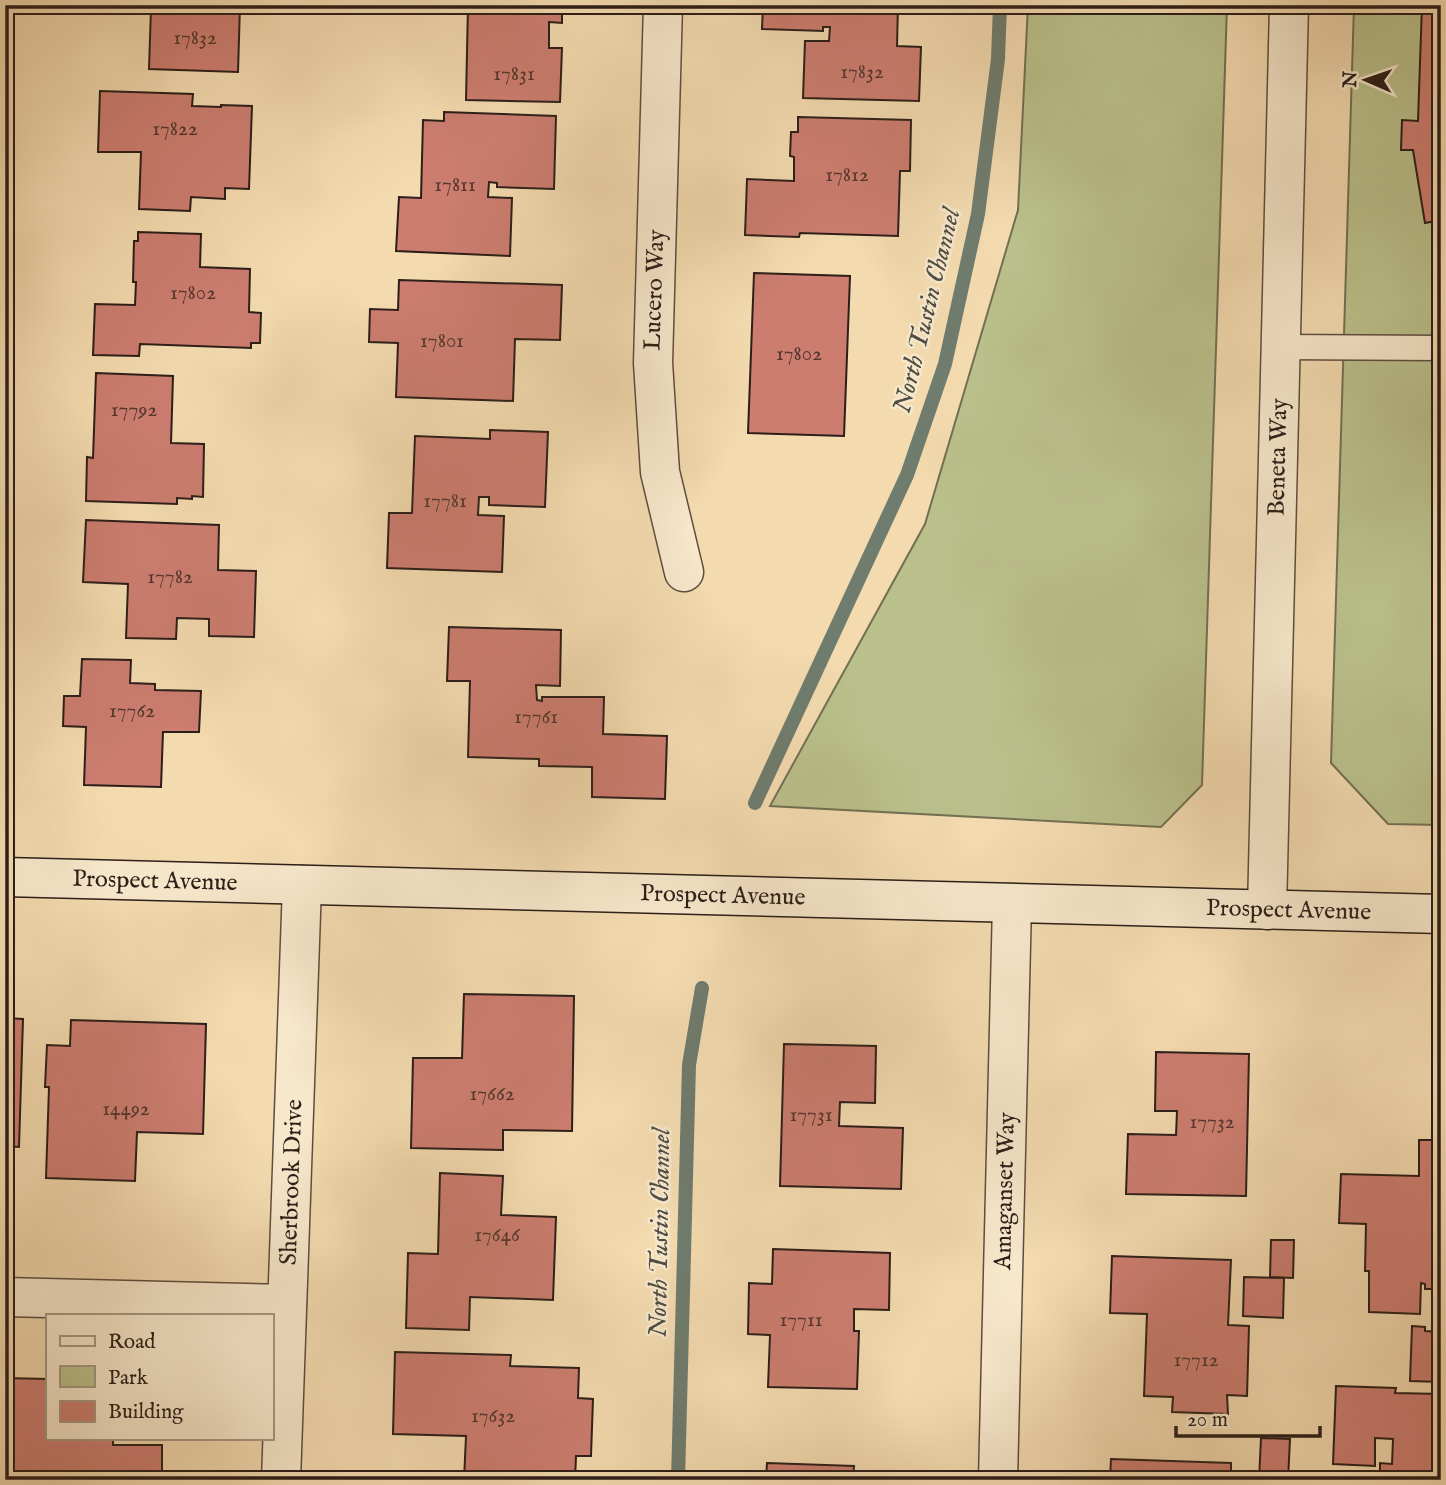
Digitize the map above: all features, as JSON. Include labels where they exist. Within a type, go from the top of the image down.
[{"type":"street","name":"Lucero Way","points":[[663,5],[653,363],[660,471],[684,572]]},
{"type":"street","name":"Beneta Way","points":[[1267,910],[1289,5]]},
{"type":"street","name":"Prospect Avenue","points":[[5,877],[1441,914]]},
{"type":"street","name":"Sherbrook Drive","points":[[281,1480],[302,885]]},
{"type":"street","name":"Amaganset Way","points":[[998,1480],[1012,904]]},
{"type":"street","points":[[5,1297],[287,1304]]},
{"type":"lane","points":[[1281,347],[1441,348]]},
{"type":"green space","points":[[1028,5],[1227,5],[1202,785],[1161,827],[770,806],[925,524],[1018,210]]},
{"type":"green space","points":[[1354,5],[1441,5],[1441,825],[1388,824],[1331,763]]},
{"type":"building","points":[[100,5],[240,5],[238,72],[149,69],[151,8]]},
{"type":"building","points":[[468,5],[566,5],[565,12],[562,12],[562,23],[549,22],[549,48],[562,48],[560,102],[466,100]]},
{"type":"building","points":[[763,5],[898,5],[897,46],[921,47],[919,101],[803,98],[805,41],[829,41],[830,27],[823,27],[823,31],[762,29]]},
{"type":"building","points":[[1422,5],[1441,5],[1441,220],[1425,223],[1413,150],[1401,150],[1402,120],[1418,121]]},
{"type":"building","points":[[100,91],[193,94],[192,106],[252,106],[249,189],[225,188],[225,199],[191,197],[190,211],[139,209],[141,152],[98,152]]},
{"type":"building","points":[[444,112],[556,116],[554,189],[497,187],[497,183],[489,182],[488,197],[512,198],[510,256],[396,251],[399,197],[421,198],[423,120],[444,121]]},
{"type":"building","points":[[798,117],[911,120],[910,171],[900,171],[898,236],[800,233],[799,237],[745,235],[747,179],[794,181],[794,157],[790,156],[791,132],[798,132]]},
{"type":"building","points":[[138,232],[201,234],[200,267],[250,269],[249,312],[261,313],[260,343],[251,343],[251,348],[140,344],[139,356],[93,355],[95,304],[135,305],[134,241],[138,241]]},
{"type":"building","points":[[754,273],[850,276],[844,436],[748,433]]},
{"type":"building","points":[[399,280],[562,285],[560,340],[515,339],[513,401],[396,397],[398,343],[369,342],[370,309],[398,310]]},
{"type":"building","points":[[96,373],[173,376],[171,443],[204,444],[203,497],[177,498],[177,504],[86,501],[87,457],[93,458]]},
{"type":"building","points":[[490,430],[548,432],[545,507],[489,505],[489,497],[479,497],[478,515],[504,516],[502,572],[387,568],[389,513],[412,513],[415,436],[490,439]]},
{"type":"building","points":[[86,520],[219,525],[218,570],[256,571],[254,637],[209,636],[209,619],[177,618],[176,639],[126,638],[128,584],[83,582]]},
{"type":"building","points":[[449,627],[561,630],[560,686],[536,685],[537,700],[542,701],[542,697],[604,697],[603,734],[667,736],[665,799],[592,797],[592,767],[539,766],[539,759],[468,757],[470,681],[447,681]]},
{"type":"building","points":[[82,659],[131,660],[130,683],[155,684],[155,690],[201,691],[199,732],[163,732],[161,787],[84,785],[86,727],[63,726],[64,696],[80,696]]},
{"type":"building","points":[[464,994],[574,996],[572,1131],[503,1130],[503,1150],[411,1148],[413,1058],[462,1058]]},
{"type":"building","points":[[5,1018],[23,1019],[19,1147],[5,1146]]},
{"type":"building","points":[[71,1020],[206,1024],[203,1134],[137,1132],[135,1181],[46,1178],[49,1087],[45,1087],[47,1045],[70,1046]]},
{"type":"building","points":[[784,1044],[876,1046],[875,1103],[840,1102],[839,1126],[903,1128],[901,1189],[780,1186]]},
{"type":"building","points":[[1156,1052],[1249,1054],[1246,1196],[1126,1194],[1128,1134],[1176,1135],[1177,1111],[1155,1111]]},
{"type":"building","points":[[1419,1140],[1441,1140],[1441,1289],[1425,1289],[1425,1284],[1421,1283],[1420,1314],[1369,1312],[1369,1271],[1365,1271],[1366,1224],[1339,1223],[1341,1174],[1419,1176]]},
{"type":"building","points":[[440,1173],[503,1176],[501,1215],[556,1217],[553,1300],[470,1297],[469,1330],[406,1328],[408,1253],[438,1254]]},
{"type":"building","points":[[1271,1240],[1294,1240],[1293,1278],[1270,1277]]},
{"type":"building","points":[[773,1249],[890,1253],[889,1310],[854,1309],[854,1331],[859,1331],[857,1389],[768,1387],[770,1335],[748,1334],[749,1283],[772,1284]]},
{"type":"building","points":[[1112,1256],[1231,1260],[1228,1325],[1249,1326],[1247,1396],[1227,1395],[1228,1414],[1172,1412],[1173,1397],[1144,1396],[1147,1314],[1110,1313]]},
{"type":"building","points":[[1244,1277],[1284,1278],[1283,1318],[1243,1316]]},
{"type":"building","points":[[1412,1326],[1425,1327],[1425,1331],[1441,1332],[1441,1382],[1410,1381]]},
{"type":"building","points":[[395,1352],[511,1355],[510,1366],[579,1368],[578,1398],[593,1399],[591,1456],[576,1456],[575,1480],[464,1480],[466,1436],[393,1434]]},
{"type":"building","points":[[5,1378],[46,1379],[46,1440],[113,1440],[113,1445],[162,1445],[162,1480],[5,1480]]},
{"type":"building","points":[[1336,1386],[1396,1388],[1395,1393],[1441,1394],[1441,1480],[1392,1480],[1380,1477],[1380,1463],[1392,1464],[1393,1439],[1375,1438],[1375,1466],[1333,1464]]},
{"type":"building","points":[[1261,1438],[1290,1439],[1288,1480],[1259,1480]]},
{"type":"building","points":[[1111,1459],[1231,1463],[1231,1480],[1110,1480]]},
{"type":"building","points":[[767,1463],[854,1466],[853,1480],[766,1480]]},
{"type":"waterway","name":"North Tustin Channel","points":[[755,803],[907,475],[945,364],[978,214],[998,59],[1000,5]]},
{"type":"waterway","name":"North Tustin Channel","points":[[678,1480],[689,1065],[702,988]]}]
